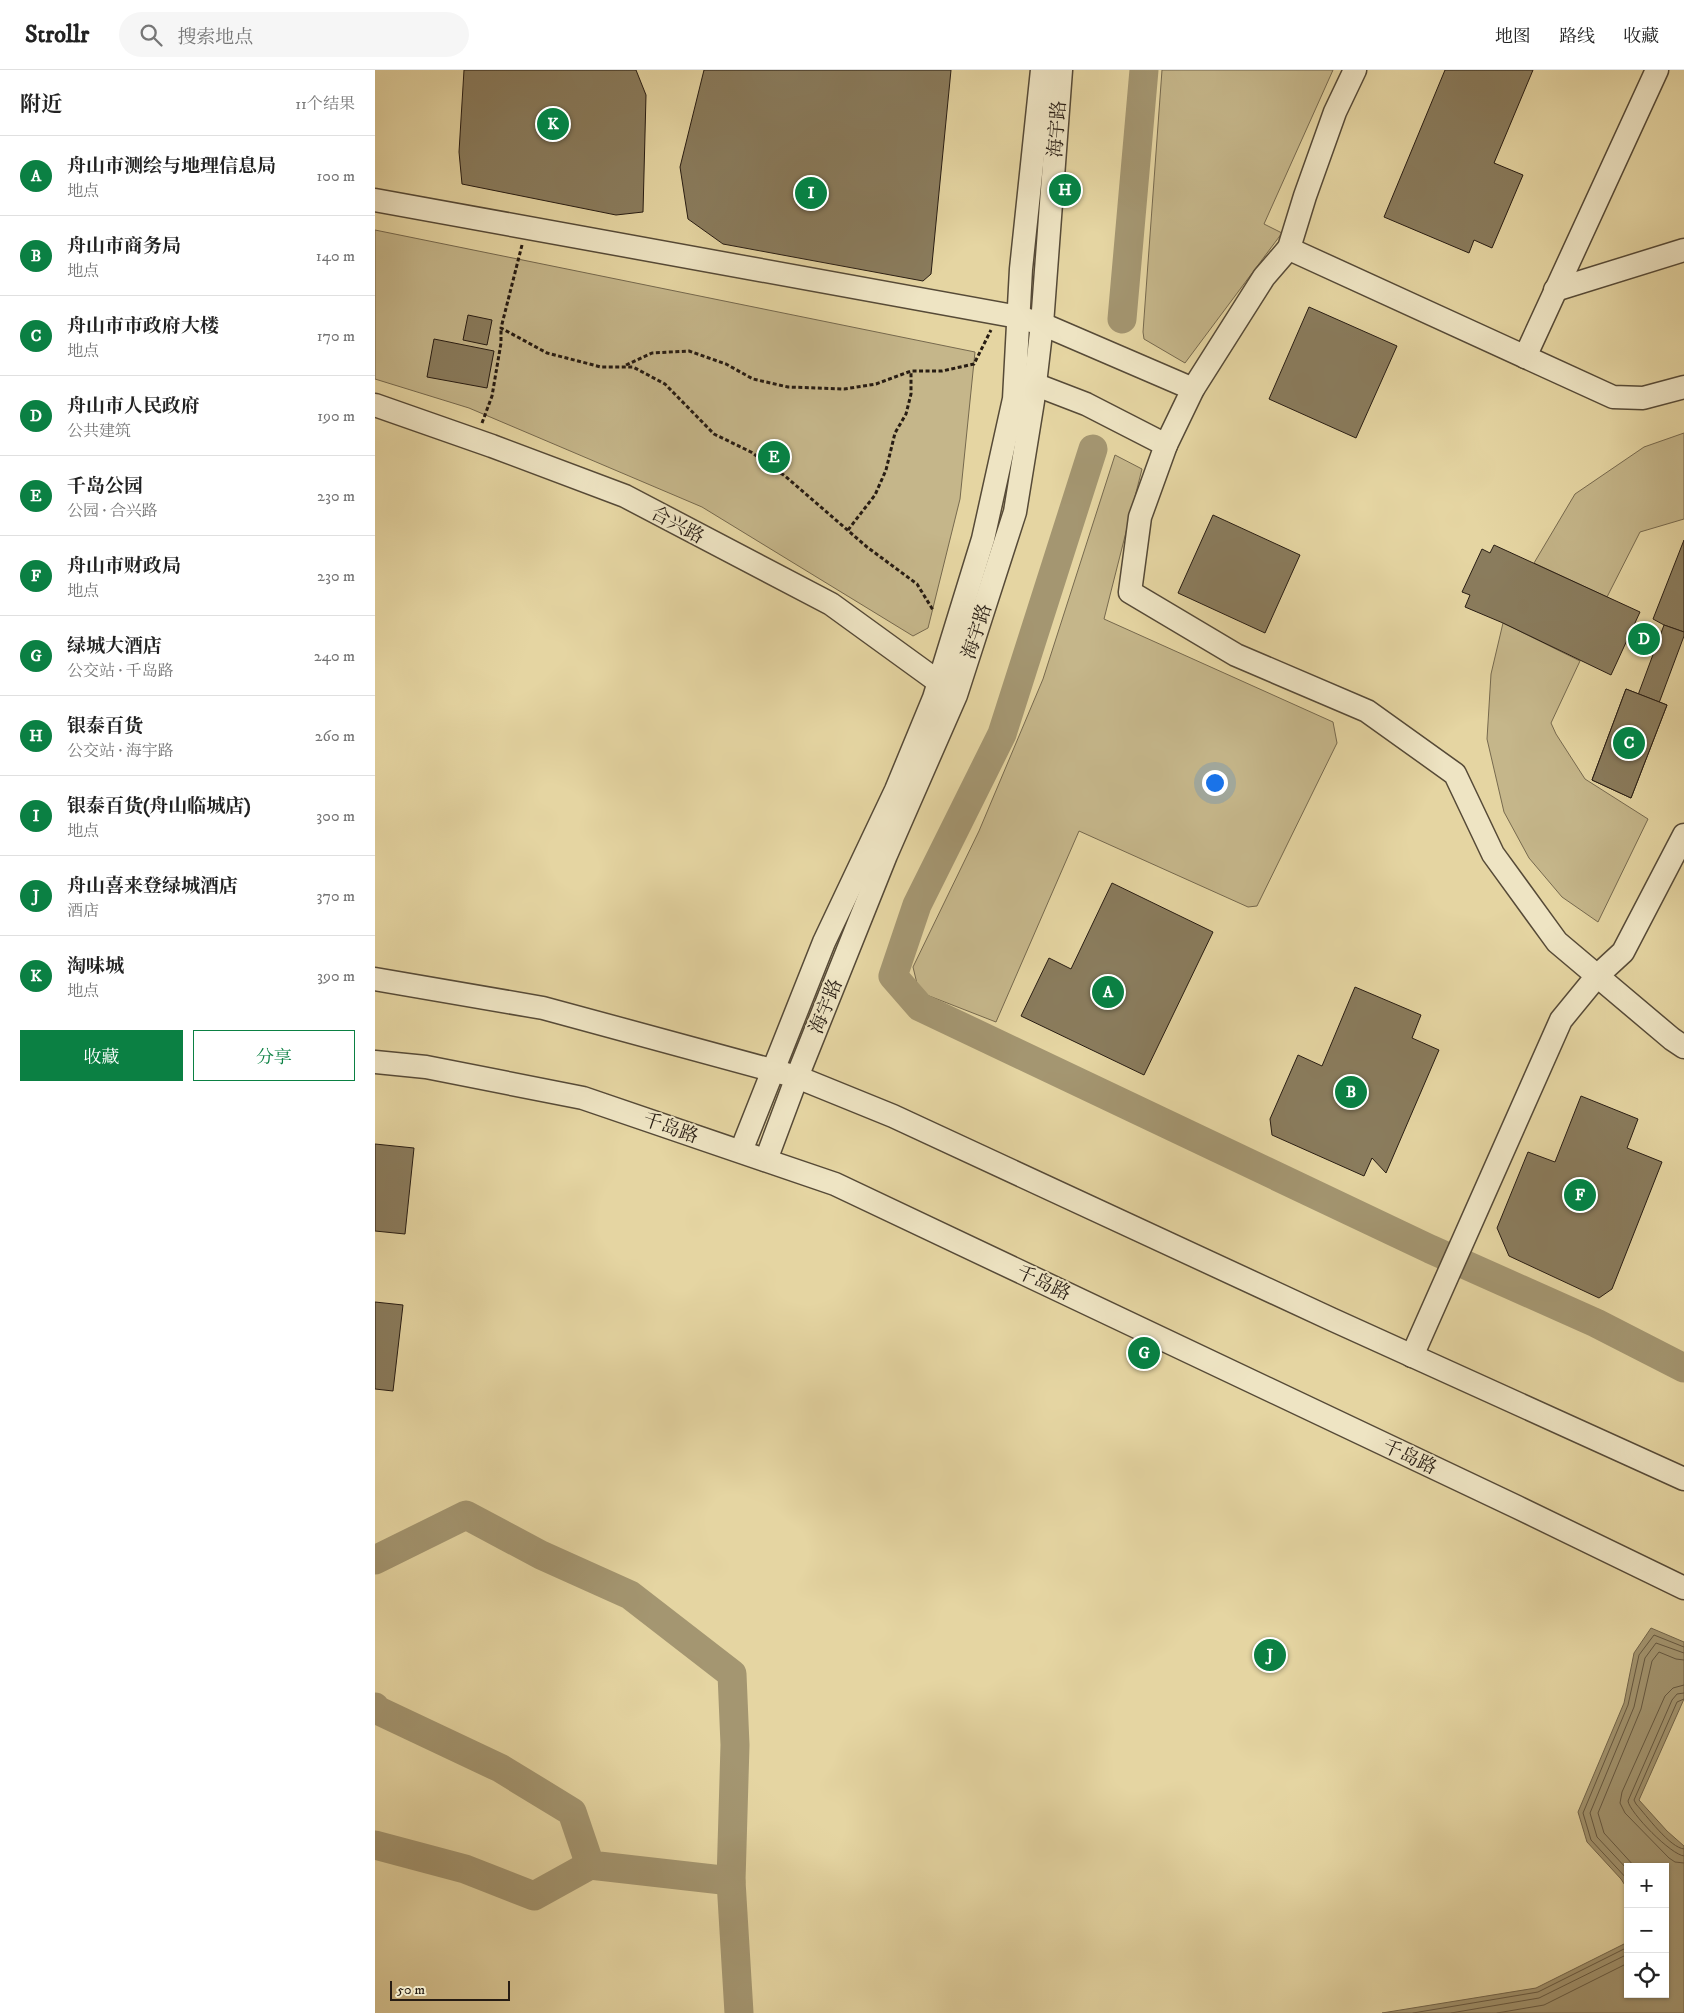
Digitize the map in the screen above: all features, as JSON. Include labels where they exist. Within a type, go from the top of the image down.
[{"type":"street","name":"海宇路","points":[[741,1151],[824,942],[896,790],[947,689],[1014,398],[1009,316],[1021,269],[1041,70]]},
{"type":"street","name":"海宇路","points":[[766,1160],[797,1077],[886,855],[1015,512],[1042,324],[1061,70]]},
{"type":"street","points":[[1355,70],[1335,112],[1305,196],[1289,248],[1264,277],[1193,389],[1166,444],[1140,517],[1131,592],[1236,654],[1367,711],[1455,774],[1493,854],[1557,942],[1684,1047]]},
{"type":"street","points":[[1525,356],[1657,70]]},
{"type":"street","points":[[375,200],[1009,316],[1042,324],[1193,389]]},
{"type":"street","points":[[1289,248],[1613,397],[1643,398],[1684,387]]},
{"type":"street","points":[[1555,290],[1684,250]]},
{"type":"street","points":[[1034,384],[1086,404],[1166,444]]},
{"type":"street","name":"合兴路","points":[[375,405],[477,440],[625,496],[831,604],[947,689]]},
{"type":"street","points":[[1412,1356],[1561,1020],[1597,976],[1623,952],[1684,835]]},
{"type":"street","points":[[375,978],[543,1008],[797,1077],[893,1116],[1412,1356],[1684,1478]]},
{"type":"street","name":"千岛路","points":[[375,1062],[426,1067],[583,1098],[835,1184],[1684,1588]]},
{"type":"path","points":[[477,440],[492,396],[501,342],[501,328],[527,228]]},
{"type":"path","points":[[623,367],[652,353],[689,352],[726,364],[753,379],[788,387],[844,389],[876,384],[911,371],[942,370],[974,364],[1009,316]]},
{"type":"path","points":[[501,328],[547,353],[601,367],[633,367],[665,384],[714,434],[751,452],[785,476],[867,547],[917,584],[933,610]]},
{"type":"path","points":[[848,530],[875,495],[882,478],[895,433],[906,414],[911,394],[911,371]]},
{"type":"shaded area","points":[[1162,70],[1333,70],[1264,224],[1282,233],[1185,363],[1144,339],[1143,332]]},
{"type":"shaded area","points":[[375,230],[975,352],[960,499],[928,628],[913,636],[702,507],[469,408],[375,379]]},
{"type":"shaded area","points":[[1684,433],[1684,519],[1640,532],[1607,597],[1534,563],[1575,494],[1644,447]]},
{"type":"shaded area","points":[[1115,455],[1142,469],[1104,619],[1333,722],[1337,743],[1257,906],[1248,907],[1079,831],[996,1022],[919,992],[913,967],[979,831],[1043,679]]},
{"type":"shaded area","points":[[1503,623],[1580,661],[1551,723],[1585,779],[1648,819],[1598,922],[1562,897],[1529,858],[1504,812],[1487,739],[1491,674]]},
{"type":"water","points":[[1651,1628],[1684,1642],[1684,1699],[1639,1800],[1667,1831],[1684,1846],[1684,2013],[1382,2013],[1536,1988],[1624,1944],[1624,1998],[1669,1998],[1669,1863],[1624,1863],[1624,1884],[1587,1842],[1578,1812],[1624,1703],[1634,1653]]},
{"type":"building","points":[[464,70],[636,70],[646,95],[643,212],[616,215],[462,184],[459,152]]},
{"type":"building","points":[[704,70],[951,70],[931,274],[923,281],[723,244],[688,219],[680,167]]},
{"type":"building","points":[[1445,70],[1533,70],[1494,163],[1523,175],[1492,248],[1474,240],[1469,253],[1384,217]]},
{"type":"building","points":[[1309,307],[1397,346],[1356,438],[1269,399]]},
{"type":"building","points":[[468,315],[492,320],[487,345],[463,340]]},
{"type":"building","points":[[434,339],[494,351],[487,388],[427,377]]},
{"type":"building","points":[[1213,515],[1300,555],[1265,633],[1178,593]]},
{"type":"building","points":[[1684,540],[1684,632],[1653,619]]},
{"type":"building","points":[[1494,545],[1640,612],[1611,675],[1503,623],[1465,607],[1470,595],[1462,592],[1482,549],[1490,553]]},
{"type":"building","points":[[1664,625],[1684,632],[1684,636],[1659,703],[1638,695]]},
{"type":"building","points":[[1626,689],[1667,705],[1631,798],[1592,780]]},
{"type":"building","points":[[1626,689],[1667,705],[1631,798],[1592,780]]},
{"type":"building","points":[[1112,883],[1213,932],[1144,1075],[1021,1016],[1049,958],[1071,969]]},
{"type":"building","points":[[1355,987],[1421,1015],[1412,1038],[1439,1050],[1386,1173],[1372,1158],[1364,1176],[1272,1135],[1270,1119],[1298,1055],[1322,1066]]},
{"type":"building","points":[[1581,1096],[1638,1119],[1627,1148],[1662,1162],[1612,1289],[1599,1298],[1509,1256],[1497,1228],[1528,1152],[1555,1162]]},
{"type":"building","points":[[375,1144],[414,1148],[405,1234],[375,1231]]},
{"type":"building","points":[[375,1302],[403,1305],[393,1391],[375,1389]]},
{"type":"waterway","points":[[1122,319],[1144,70]]},
{"type":"waterway","points":[[1093,449],[1002,734],[917,905],[893,976],[920,1007],[1430,1249],[1596,1323],[1684,1368]]},
{"type":"waterway","points":[[375,1560],[466,1515],[541,1555],[630,1595],[732,1674],[735,1745],[731,1881],[739,2013]]},
{"type":"waterway","points":[[375,1707],[377,1710],[500,1768],[572,1812],[590,1865],[731,1881]]},
{"type":"waterway","points":[[375,1845],[465,1869],[534,1896],[590,1865]]},
{"type":"place","name":"淘味城","points":[[553,124]]},
{"type":"place","name":"银泰百货","points":[[1065,190]]},
{"type":"place","name":"银泰百货(舟山临城店)","points":[[811,193]]},
{"type":"place","name":"千岛公园","points":[[774,457]]},
{"type":"place","name":"舟山市人民政府","points":[[1644,639]]},
{"type":"place","name":"舟山市市政府大楼","points":[[1629,743]]},
{"type":"place","name":"舟山市测绘与地理信息局","points":[[1108,992]]},
{"type":"place","name":"舟山市商务局","points":[[1351,1092]]},
{"type":"place","name":"舟山市财政局","points":[[1580,1195]]},
{"type":"place","name":"绿城大酒店","points":[[1144,1353]]},
{"type":"place","name":"舟山喜来登绿城酒店","points":[[1270,1655]]}]
